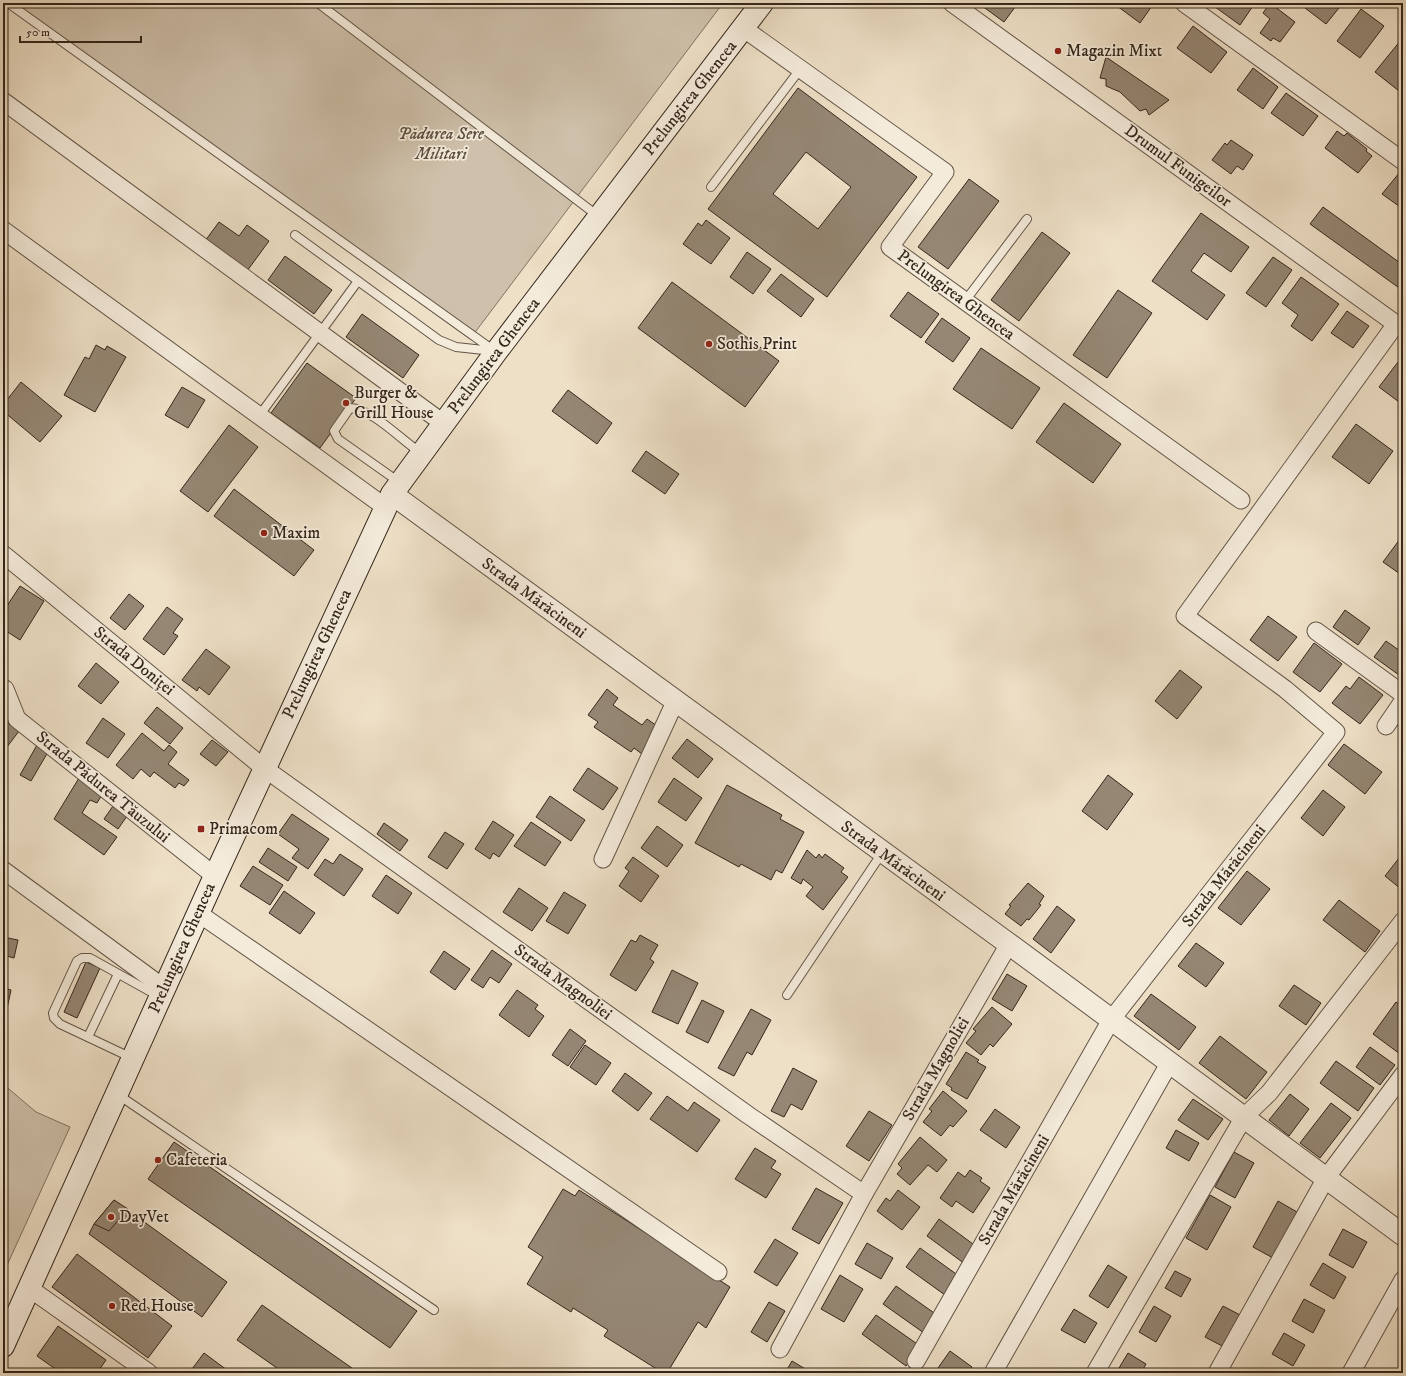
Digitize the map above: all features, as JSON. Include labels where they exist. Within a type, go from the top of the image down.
[{"type":"main road","name":"Prelungirea Ghencea","points":[[3,1346],[264,768],[392,495],[421,452],[598,216],[762,3]]},
{"type":"street","name":"Drumul Funigeilor","points":[[952,3],[1399,326]]},
{"type":"street","points":[[1184,3],[1403,161]]},
{"type":"street","name":"Prelungirea Ghencea","points":[[743,28],[945,172],[890,247],[1241,500]]},
{"type":"street","points":[[3,101],[443,423]]},
{"type":"street","points":[[3,230],[259,416],[392,495]]},
{"type":"street","name":"Strada Mărăcineni","points":[[916,1361],[1111,1020],[1336,732],[1285,689],[1185,616],[1399,326]]},
{"type":"street","name":"Strada Mărăcineni","points":[[392,495],[1009,944],[1403,1235]]},
{"type":"street","name":"Strada Doniței","points":[[3,554],[264,768]]},
{"type":"street","points":[[1316,631],[1403,694]]},
{"type":"street","name":"Strada Pădurea Tăuzului","points":[[5,689],[17,719],[215,876]]},
{"type":"street","points":[[1386,726],[1403,701]]},
{"type":"street","points":[[603,858],[675,702]]},
{"type":"street","name":"Strada Magnoliei","points":[[264,768],[748,1115],[864,1194]]},
{"type":"street","points":[[3,870],[162,992]]},
{"type":"street","points":[[198,913],[718,1272]]},
{"type":"street","points":[[1095,1373],[1244,1117],[1270,1093],[1403,921]]},
{"type":"street","name":"Strada Magnoliei","points":[[780,1349],[864,1194],[1009,944]]},
{"type":"street","points":[[993,1373],[1170,1062]]},
{"type":"street","points":[[1217,1373],[1326,1178],[1403,1075]]},
{"type":"street","points":[[1351,1373],[1403,1280]]},
{"type":"street","points":[[29,1288],[149,1373]]},
{"type":"lane","points":[[8,3],[496,352]]},
{"type":"lane","points":[[318,3],[598,216]]},
{"type":"lane","points":[[711,187],[800,68]]},
{"type":"lane","points":[[965,301],[1027,219]]},
{"type":"lane","points":[[295,235],[445,343],[456,347],[496,352]]},
{"type":"lane","points":[[259,416],[358,281]]},
{"type":"lane","points":[[392,495],[338,439],[334,431],[341,420],[350,408],[356,409],[370,415],[421,452]]},
{"type":"lane","points":[[787,995],[882,853]]},
{"type":"lane","points":[[133,1058],[60,1024],[53,1015],[77,961],[82,958],[90,958],[118,974],[162,992]]},
{"type":"lane","points":[[88,1037],[118,974]]},
{"type":"lane","points":[[117,1093],[434,1310]]},
{"type":"green space","name":"Pădurea Sere Militari","points":[[3,3],[723,3],[470,339]]},
{"type":"green space","points":[[3,1084],[36,1112],[70,1127],[3,1274]]},
{"type":"building","points":[[978,3],[1018,3],[1004,22]]},
{"type":"building","points":[[1113,3],[1154,3],[1140,23]]},
{"type":"building","points":[[1255,3],[1240,25],[1211,4]]},
{"type":"building","points":[[1270,3],[1295,22],[1280,42],[1273,38],[1271,41],[1260,33],[1270,19],[1263,13]]},
{"type":"building","points":[[1308,3],[1343,3],[1326,24],[1305,8]]},
{"type":"building","points":[[1361,9],[1384,26],[1360,58],[1337,41]]},
{"type":"building","points":[[1193,26],[1227,52],[1211,73],[1177,48]]},
{"type":"building","points":[[1401,40],[1403,42],[1403,86],[1399,91],[1375,72]]},
{"type":"building","points":[[1106,57],[1169,100],[1149,115],[1146,109],[1140,111],[1120,92],[1106,86],[1106,79],[1100,78]]},
{"type":"building","points":[[1253,68],[1278,87],[1263,109],[1237,90]]},
{"type":"building","points":[[798,88],[917,177],[827,297],[708,209]],"holes":[[[806,152],[851,187],[818,229],[773,194]]]},
{"type":"building","points":[[1286,93],[1318,116],[1303,136],[1271,113]]},
{"type":"building","points":[[1337,131],[1344,136],[1347,133],[1367,149],[1366,151],[1372,156],[1358,173],[1325,148]]},
{"type":"building","points":[[1231,140],[1253,155],[1243,170],[1237,166],[1231,174],[1212,160],[1225,143],[1227,145]]},
{"type":"building","points":[[1400,172],[1403,175],[1403,209],[1382,194]]},
{"type":"building","points":[[969,179],[999,201],[948,269],[918,247]]},
{"type":"building","points":[[1323,207],[1403,265],[1402,290],[1310,224]]},
{"type":"building","points":[[1201,213],[1249,247],[1231,272],[1204,253],[1191,271],[1225,295],[1207,320],[1152,281]]},
{"type":"building","points":[[706,220],[730,238],[711,264],[683,244],[698,223],[702,226]]},
{"type":"building","points":[[219,222],[239,236],[247,225],[269,241],[247,271],[205,241]]},
{"type":"building","points":[[1042,232],[1070,253],[1019,321],[991,300]]},
{"type":"building","points":[[747,252],[771,269],[753,294],[730,277]]},
{"type":"building","points":[[285,256],[332,290],[314,314],[268,280]]},
{"type":"building","points":[[1273,257],[1292,270],[1266,307],[1246,293]]},
{"type":"building","points":[[781,274],[814,299],[801,317],[767,291]]},
{"type":"building","points":[[1301,277],[1339,304],[1312,341],[1291,326],[1298,315],[1282,303]]},
{"type":"building","name":"Sothis Print","points":[[672,282],[779,361],[745,407],[638,328]]},
{"type":"building","points":[[1118,290],[1152,313],[1107,378],[1073,355]]},
{"type":"building","points":[[908,292],[939,314],[921,338],[890,316]]},
{"type":"building","points":[[1347,311],[1369,326],[1353,348],[1331,333]]},
{"type":"building","points":[[362,314],[419,355],[403,378],[346,337]]},
{"type":"building","points":[[942,318],[970,338],[953,362],[925,342]]},
{"type":"building","points":[[96,345],[105,350],[107,346],[126,357],[95,412],[64,395],[85,357],[89,359]]},
{"type":"building","points":[[981,348],[1040,388],[1012,429],[953,389]]},
{"type":"building","points":[[1398,362],[1403,366],[1403,405],[1379,387]]},
{"type":"building","points":[[307,363],[356,398],[320,448],[271,413]]},
{"type":"building","points":[[21,382],[62,416],[40,442],[3,411],[3,405]]},
{"type":"building","points":[[182,387],[205,400],[188,428],[165,415]]},
{"type":"building","points":[[568,390],[612,423],[597,444],[552,411]]},
{"type":"building","points":[[1064,403],[1121,444],[1093,483],[1036,442]]},
{"type":"building","points":[[1356,424],[1393,451],[1369,484],[1332,457]]},
{"type":"building","points":[[229,425],[258,447],[208,512],[180,491]]},
{"type":"building","points":[[646,451],[679,474],[665,494],[632,471]]},
{"type":"building","name":"Maxim","points":[[234,489],[314,550],[294,576],[214,516]]},
{"type":"building","points":[[1403,535],[1403,576],[1383,562]]},
{"type":"building","points":[[20,586],[44,601],[20,640],[3,629],[3,612]]},
{"type":"building","points":[[129,594],[144,606],[125,630],[110,618]]},
{"type":"building","points":[[167,607],[183,619],[173,633],[178,636],[164,655],[143,639]]},
{"type":"building","points":[[1345,610],[1370,628],[1358,645],[1333,627]]},
{"type":"building","points":[[1268,616],[1297,637],[1278,661],[1250,640]]},
{"type":"building","points":[[1386,641],[1403,653],[1403,669],[1399,675],[1374,657]]},
{"type":"building","points":[[1314,643],[1342,664],[1320,692],[1293,672]]},
{"type":"building","points":[[206,649],[230,667],[209,695],[199,687],[197,691],[182,680]]},
{"type":"building","points":[[96,663],[119,682],[101,704],[78,686]]},
{"type":"building","points":[[1180,670],[1202,687],[1177,719],[1155,701]]},
{"type":"building","points":[[1359,677],[1383,695],[1360,724],[1332,703],[1346,686],[1350,689]]},
{"type":"building","points":[[607,689],[618,698],[613,705],[642,725],[647,719],[660,728],[642,754],[634,748],[631,752],[594,727],[598,722],[588,715]]},
{"type":"building","points":[[157,707],[183,728],[170,744],[144,723]]},
{"type":"building","points":[[103,718],[125,734],[108,758],[86,743]]},
{"type":"building","points":[[6,722],[19,731],[7,747],[4,745],[3,747],[3,726]]},
{"type":"building","points":[[142,733],[164,751],[169,745],[177,752],[168,764],[189,780],[184,786],[179,783],[175,788],[154,772],[150,777],[141,769],[133,779],[116,765]]},
{"type":"building","points":[[687,739],[713,759],[698,778],[672,758]]},
{"type":"building","points":[[212,740],[228,752],[216,766],[200,754]]},
{"type":"building","points":[[1344,744],[1382,772],[1365,794],[1328,765]]},
{"type":"building","points":[[37,745],[48,752],[31,781],[20,775]]},
{"type":"building","points":[[588,768],[618,788],[603,810],[573,790]]},
{"type":"building","points":[[1108,775],[1133,794],[1107,830],[1082,811]]},
{"type":"building","points":[[79,778],[103,793],[97,803],[90,800],[82,813],[117,837],[104,855],[54,819]]},
{"type":"building","points":[[674,778],[702,798],[686,821],[658,802]]},
{"type":"building","points":[[727,785],[782,815],[780,819],[804,832],[782,873],[776,870],[771,880],[741,864],[739,867],[695,843]]},
{"type":"building","points":[[1323,790],[1345,807],[1323,836],[1301,818]]},
{"type":"building","points":[[550,796],[585,820],[571,841],[536,817]]},
{"type":"building","points":[[113,806],[127,816],[118,829],[104,819]]},
{"type":"building","points":[[292,814],[329,839],[308,869],[292,858],[299,849],[278,834]]},
{"type":"building","points":[[493,821],[514,835],[499,857],[493,853],[490,859],[475,849]]},
{"type":"building","points":[[531,822],[561,842],[545,866],[514,846]]},
{"type":"building","points":[[384,823],[408,840],[400,851],[377,834]]},
{"type":"building","points":[[657,826],[683,845],[667,867],[641,848]]},
{"type":"building","points":[[445,832],[464,844],[447,869],[428,857]]},
{"type":"building","points":[[268,848],[297,867],[288,881],[259,862]]},
{"type":"building","points":[[807,850],[816,858],[819,854],[822,858],[825,854],[844,868],[841,872],[848,877],[823,910],[806,896],[813,887],[803,879],[801,884],[791,878]]},
{"type":"building","points":[[1403,853],[1403,887],[1401,889],[1385,876]]},
{"type":"building","points":[[340,854],[363,869],[344,896],[314,875],[325,859],[333,864]]},
{"type":"building","points":[[633,857],[659,876],[641,902],[619,886],[629,871],[625,868]]},
{"type":"building","points":[[253,866],[283,885],[270,905],[240,886]]},
{"type":"building","points":[[1247,871],[1270,889],[1241,925],[1218,908]]},
{"type":"building","points":[[386,875],[412,893],[398,914],[372,896]]},
{"type":"building","points":[[1028,883],[1044,896],[1039,904],[1041,905],[1029,920],[1027,919],[1021,926],[1005,914],[1011,906],[1009,905]]},
{"type":"building","points":[[519,888],[548,908],[532,931],[503,912]]},
{"type":"building","points":[[284,891],[315,913],[300,934],[269,913]]},
{"type":"building","points":[[564,892],[586,905],[568,934],[546,921]]},
{"type":"building","points":[[1339,900],[1380,931],[1365,952],[1323,920]]},
{"type":"building","points":[[1057,906],[1075,920],[1051,953],[1033,939]]},
{"type":"building","points":[[640,935],[658,945],[650,959],[654,962],[636,991],[610,975],[631,940],[636,942]]},
{"type":"building","points":[[3,937],[18,940],[14,958],[3,955]]},
{"type":"building","points":[[1196,943],[1224,963],[1206,987],[1178,966]]},
{"type":"building","points":[[492,950],[512,964],[499,983],[490,977],[483,988],[471,980]]},
{"type":"building","points":[[444,951],[470,969],[455,990],[430,972]]},
{"type":"building","points":[[86,962],[100,968],[77,1018],[64,1012]]},
{"type":"building","points":[[672,970],[698,983],[678,1024],[652,1012]]},
{"type":"building","points":[[1007,974],[1027,986],[1012,1011],[992,999]]},
{"type":"building","points":[[1294,985],[1321,1003],[1306,1025],[1279,1006]]},
{"type":"building","points":[[3,988],[11,990],[4,1023],[3,1023]]},
{"type":"building","points":[[517,990],[538,1005],[535,1009],[544,1016],[529,1037],[499,1015]]},
{"type":"building","points":[[1151,994],[1196,1027],[1179,1050],[1134,1016]]},
{"type":"building","points":[[702,1000],[724,1011],[708,1043],[686,1032]]},
{"type":"building","points":[[1396,1002],[1403,1007],[1403,1050],[1400,1054],[1373,1034]]},
{"type":"building","points":[[992,1007],[1012,1024],[993,1047],[990,1044],[981,1055],[966,1043],[976,1031],[973,1029]]},
{"type":"building","points":[[751,1009],[771,1020],[752,1055],[747,1052],[734,1076],[718,1068]]},
{"type":"building","points":[[570,1029],[586,1041],[568,1066],[552,1055]]},
{"type":"building","points":[[1220,1036],[1267,1072],[1246,1099],[1199,1063]]},
{"type":"building","points":[[585,1045],[611,1063],[596,1085],[570,1067]]},
{"type":"building","points":[[1370,1047],[1395,1065],[1380,1085],[1356,1067]]},
{"type":"building","points":[[966,1052],[979,1060],[977,1062],[986,1067],[967,1099],[951,1090],[952,1088],[946,1084]]},
{"type":"building","points":[[1336,1061],[1374,1088],[1358,1111],[1320,1083]]},
{"type":"building","points":[[793,1068],[817,1081],[802,1110],[791,1104],[784,1117],[771,1111]]},
{"type":"building","points":[[625,1073],[652,1093],[638,1111],[612,1091]]},
{"type":"building","points":[[943,1091],[967,1111],[953,1127],[950,1125],[941,1136],[923,1122],[932,1111],[929,1109]]},
{"type":"building","points":[[1290,1094],[1309,1109],[1289,1136],[1269,1120]]},
{"type":"building","points":[[667,1096],[688,1111],[694,1102],[720,1120],[697,1152],[650,1119]]},
{"type":"building","points":[[1193,1099],[1223,1119],[1208,1140],[1178,1120]]},
{"type":"building","points":[[1331,1103],[1351,1118],[1320,1158],[1300,1143]]},
{"type":"building","points":[[995,1109],[1020,1127],[1006,1148],[980,1130]]},
{"type":"building","points":[[869,1111],[892,1125],[869,1161],[846,1146]]},
{"type":"building","points":[[1176,1130],[1199,1143],[1189,1161],[1166,1148]]},
{"type":"building","points":[[920,1137],[947,1160],[937,1172],[928,1165],[910,1185],[897,1174],[902,1168],[898,1164]]},
{"type":"building","points":[[174,1142],[417,1311],[390,1348],[148,1179]]},
{"type":"building","points":[[755,1148],[776,1161],[771,1168],[781,1174],[766,1198],[735,1179]]},
{"type":"building","points":[[1234,1152],[1254,1163],[1235,1198],[1215,1187]]},
{"type":"building","points":[[970,1170],[982,1178],[980,1181],[990,1188],[973,1213],[956,1201],[952,1207],[940,1198],[958,1172],[965,1177]]},
{"type":"building","points":[[816,1188],[843,1203],[819,1244],[792,1229]]},
{"type":"building","points":[[563,1189],[575,1196],[579,1190],[730,1287],[706,1328],[698,1322],[667,1373],[663,1373],[604,1336],[608,1330],[573,1308],[571,1312],[527,1284],[543,1257],[528,1247]]},
{"type":"building","points":[[898,1190],[920,1207],[902,1230],[877,1211],[886,1198],[890,1201]]},
{"type":"building","points":[[1210,1195],[1231,1207],[1207,1250],[1186,1238]]},
{"type":"building","points":[[114,1200],[227,1282],[202,1317],[89,1234],[94,1224]]},
{"type":"building","name":"DayVet","points":[[114,1200],[128,1209],[109,1231],[94,1224]]},
{"type":"building","points":[[1278,1201],[1297,1212],[1273,1258],[1253,1247]]},
{"type":"building","points":[[939,1219],[977,1247],[965,1264],[927,1236]]},
{"type":"building","points":[[1343,1229],[1367,1242],[1353,1268],[1329,1255]]},
{"type":"building","points":[[775,1239],[798,1253],[777,1286],[754,1272]]},
{"type":"building","points":[[867,1243],[893,1258],[881,1279],[855,1264]]},
{"type":"building","points":[[920,1248],[959,1276],[945,1295],[906,1267]]},
{"type":"building","name":"Red House","points":[[77,1254],[172,1326],[148,1358],[52,1287]]},
{"type":"building","points":[[1323,1263],[1346,1277],[1334,1299],[1310,1285]]},
{"type":"building","points":[[1108,1265],[1127,1277],[1108,1308],[1089,1296]]},
{"type":"building","points":[[1175,1271],[1191,1279],[1181,1297],[1165,1288]]},
{"type":"building","points":[[840,1275],[863,1289],[844,1322],[821,1309]]},
{"type":"building","points":[[896,1286],[937,1315],[924,1333],[883,1304]]},
{"type":"building","points":[[1304,1299],[1325,1310],[1313,1333],[1292,1321]]},
{"type":"building","points":[[769,1302],[785,1311],[767,1342],[751,1332]]},
{"type":"building","points":[[262,1305],[359,1373],[284,1373],[237,1340]]},
{"type":"building","points":[[1154,1306],[1171,1316],[1156,1342],[1139,1332]]},
{"type":"building","points":[[1223,1306],[1242,1316],[1224,1347],[1205,1337]]},
{"type":"building","points":[[1074,1309],[1097,1323],[1085,1343],[1061,1330]]},
{"type":"building","points":[[876,1315],[920,1346],[906,1366],[862,1334]]},
{"type":"building","points":[[58,1326],[106,1360],[97,1373],[61,1373],[37,1356]]},
{"type":"building","points":[[1284,1333],[1305,1345],[1293,1366],[1272,1354]]},
{"type":"building","points":[[950,1351],[972,1367],[968,1373],[945,1373],[938,1368]]},
{"type":"building","points":[[204,1353],[231,1373],[189,1373]]},
{"type":"building","points":[[1128,1353],[1146,1364],[1141,1373],[1116,1373]]},
{"type":"building","points":[[792,1361],[812,1373],[785,1373]]},
{"type":"building","points":[[1263,1368],[1272,1373],[1260,1373]]},
{"type":"place","name":"Magazin Mixt","points":[[1058,51]]},
{"type":"place","name":"Sothis Print","points":[[709,344]]},
{"type":"place","name":"Burger & Grill House","points":[[346,403]]},
{"type":"place","name":"Maxim","points":[[264,533]]},
{"type":"place","name":"Primacom","points":[[201,829]]},
{"type":"place","name":"Cafeteria","points":[[158,1160]]},
{"type":"place","name":"DayVet","points":[[111,1217]]},
{"type":"place","name":"Red House","points":[[112,1306]]}]
